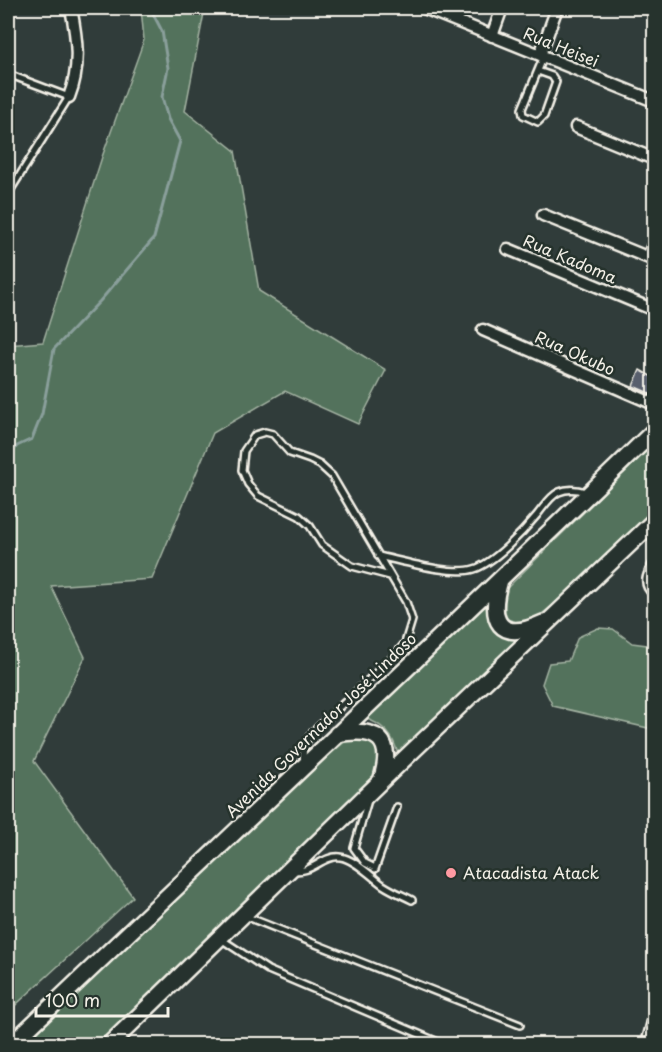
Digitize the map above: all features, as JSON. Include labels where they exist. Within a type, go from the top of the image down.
[{"type":"main road","name":"Avenida Governador José Lindoso","points":[[12,1044],[654,431]]},
{"type":"main road","points":[[110,1044],[654,520]]},
{"type":"main road","points":[[500,580],[495,603],[495,613],[499,623],[517,632],[548,621]]},
{"type":"main road","points":[[336,734],[366,731],[378,737],[388,757],[381,781]]},
{"type":"street","points":[[69,97],[76,81],[78,64],[76,36],[70,8]]},
{"type":"street","name":"Rua Heisei","points":[[424,8],[654,101]]},
{"type":"street","points":[[492,36],[502,8]]},
{"type":"street","points":[[542,55],[557,8]]},
{"type":"street","points":[[576,127],[654,159]]},
{"type":"street","points":[[543,215],[651,259],[654,243]]},
{"type":"street","name":"Rua Kadoma","points":[[508,249],[654,310]]},
{"type":"street","name":"Rua Okubo","points":[[483,330],[651,400]]},
{"type":"street","points":[[653,591],[648,580],[654,566]]},
{"type":"street","points":[[647,1044],[654,1018]]},
{"type":"lane","points":[[538,71],[552,76],[556,82],[544,116],[538,122],[528,118],[522,112],[542,55]]},
{"type":"lane","points":[[8,74],[69,97],[8,194]]},
{"type":"lane","points":[[304,765],[302,752],[305,742],[396,654],[405,643],[412,620],[406,602],[332,476],[310,459],[290,453],[273,434],[265,432],[255,435],[244,452],[242,470],[248,484],[258,496],[299,516],[310,526],[322,545],[352,566],[390,576]]},
{"type":"lane","points":[[378,556],[462,572],[475,569],[490,560],[527,526],[556,493],[576,489],[591,493]]},
{"type":"lane","points":[[369,793],[354,848],[365,863],[375,868]]},
{"type":"lane","points":[[372,877],[397,807]]},
{"type":"lane","points":[[290,869],[303,872],[331,858],[341,857],[363,868],[396,893],[412,900]]},
{"type":"lane","points":[[243,915],[520,1025]]},
{"type":"lane","points":[[219,938],[268,970],[443,1044]]},
{"type":"green space","points":[[141,8],[205,8],[185,111],[235,151],[259,291],[386,370],[358,424],[285,391],[213,433],[152,579],[51,586],[85,657],[34,761],[133,897],[8,1012],[8,345],[43,342],[102,157],[144,40]]},
{"type":"green space","points":[[654,443],[654,513],[577,587],[531,622],[519,623],[504,618],[501,612],[505,590]]},
{"type":"green space","points":[[487,600],[490,618],[514,637],[520,638],[398,755],[394,741],[386,731],[376,723],[363,718]]},
{"type":"green space","points":[[598,628],[613,629],[632,643],[654,646],[654,733],[652,729],[553,706],[542,684],[549,663],[568,661],[578,637]]},
{"type":"green space","points":[[356,736],[379,745],[378,773],[100,1044],[25,1044],[309,772],[347,740]]},
{"type":"building","points":[[640,370],[654,378],[654,395],[633,386]]},
{"type":"waterway","points":[[8,457],[17,446],[32,439],[42,414],[54,349],[100,301],[154,238],[180,141],[168,119],[162,97],[168,68],[162,31],[150,8]]},
{"type":"waterway","points":[[8,991],[11,995]]},
{"type":"place","name":"Atacadista Atack","points":[[451,873]]}]
